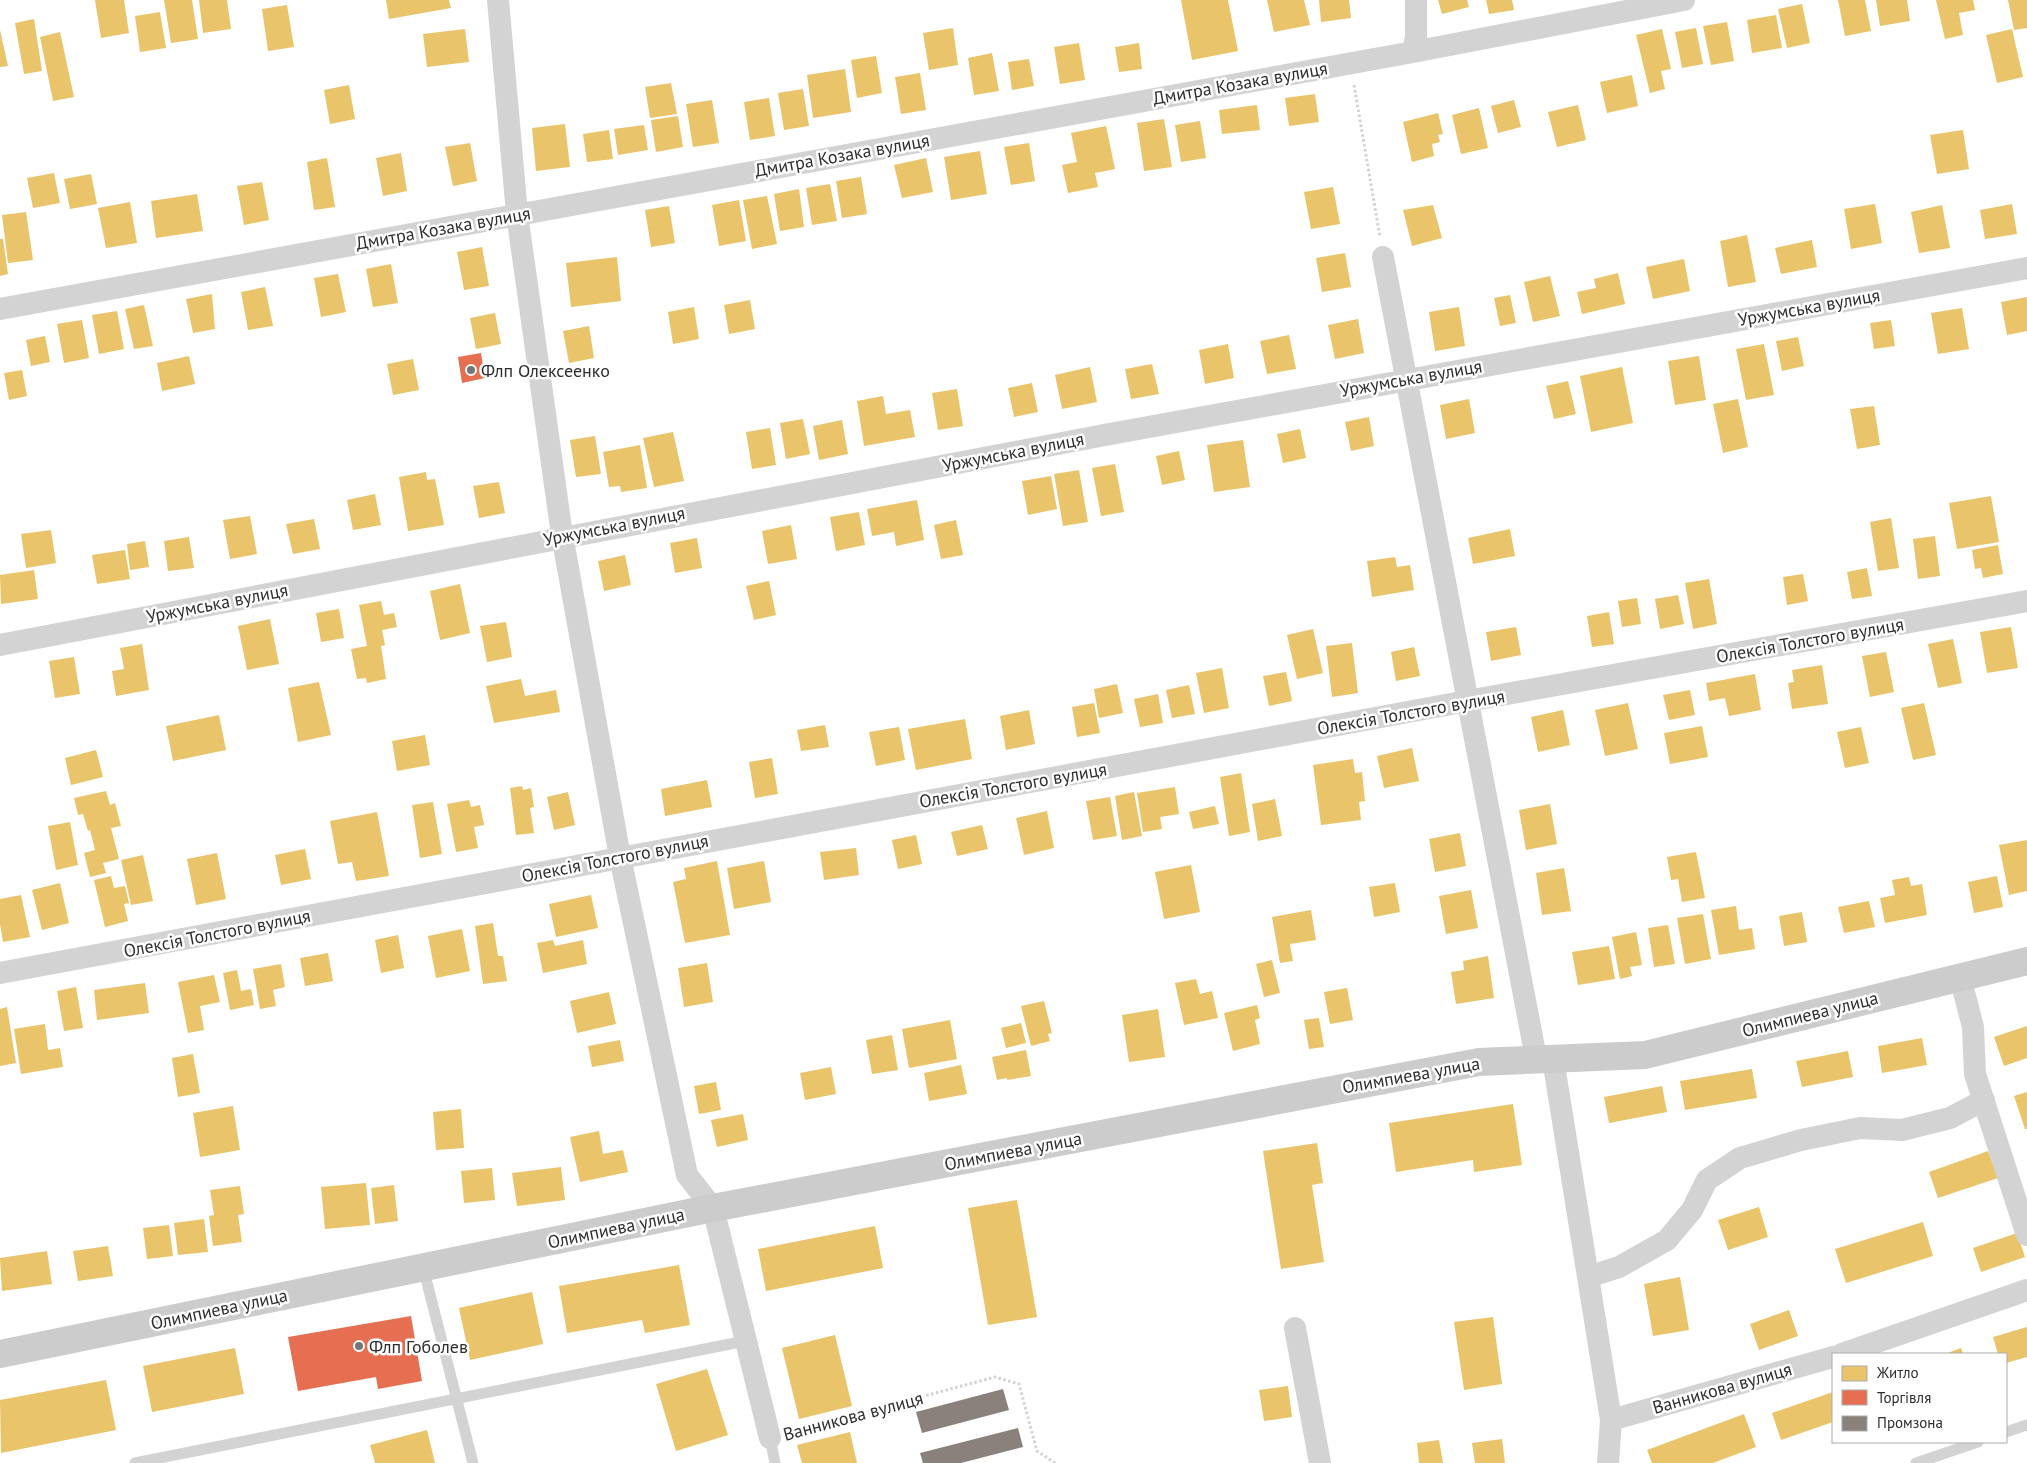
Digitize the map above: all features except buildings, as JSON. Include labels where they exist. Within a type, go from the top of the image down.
[{"type":"main road","name":"Олимпиева улица","points":[[0,1354],[713,1208],[1478,1062],[1645,1054],[2027,961]]},
{"type":"street","points":[[498,0],[517,214],[562,535],[620,857],[687,1176],[713,1208]]},
{"type":"street","points":[[1413,52],[1416,36],[1416,0]]},
{"type":"street","name":"Дмитра Козака вулиця","points":[[0,309],[1413,52],[1684,0]]},
{"type":"street","points":[[1383,257],[1467,701],[1545,1059],[1588,1277],[1611,1420],[1608,1463]]},
{"type":"street","name":"Уржумська вулиця","points":[[0,646],[562,535],[1406,378],[2027,268]]},
{"type":"street","name":"Олексія Толстого вулиця","points":[[0,973],[1467,701],[2027,601]]},
{"type":"street","points":[[1960,977],[1973,1027],[1975,1074],[2027,1235]]},
{"type":"street","points":[[1588,1277],[1619,1267],[1667,1240],[1692,1210],[1707,1180],[1740,1158],[1801,1140],[1860,1128],[1902,1130],[1950,1118],[1984,1100]]},
{"type":"street","name":"Ванникова вулиця","points":[[713,1208],[770,1438]]},
{"type":"street","points":[[1845,1353],[2027,1290]]},
{"type":"street","points":[[1295,1328],[1320,1463]]},
{"type":"street","name":"Ванникова вулиця","points":[[1611,1420],[1832,1357]]},
{"type":"lane","points":[[423,1267],[473,1463]]},
{"type":"lane","points":[[135,1463],[745,1341]]},
{"type":"lane","points":[[2007,1432],[2027,1425]]},
{"type":"lane","points":[[770,1438],[775,1463]]},
{"type":"lane","points":[[1916,1463],[1975,1443]]},
{"type":"path","points":[[1350,62],[1383,257]]},
{"type":"path","name":"Ванникова вулиця","points":[[770,1438],[995,1377],[1019,1384],[1037,1451],[1055,1463]]},
{"type":"place","name":"Флп Олексеенко","points":[[471,370]]},
{"type":"place","name":"Флп Гоболев","points":[[359,1346]]}]
